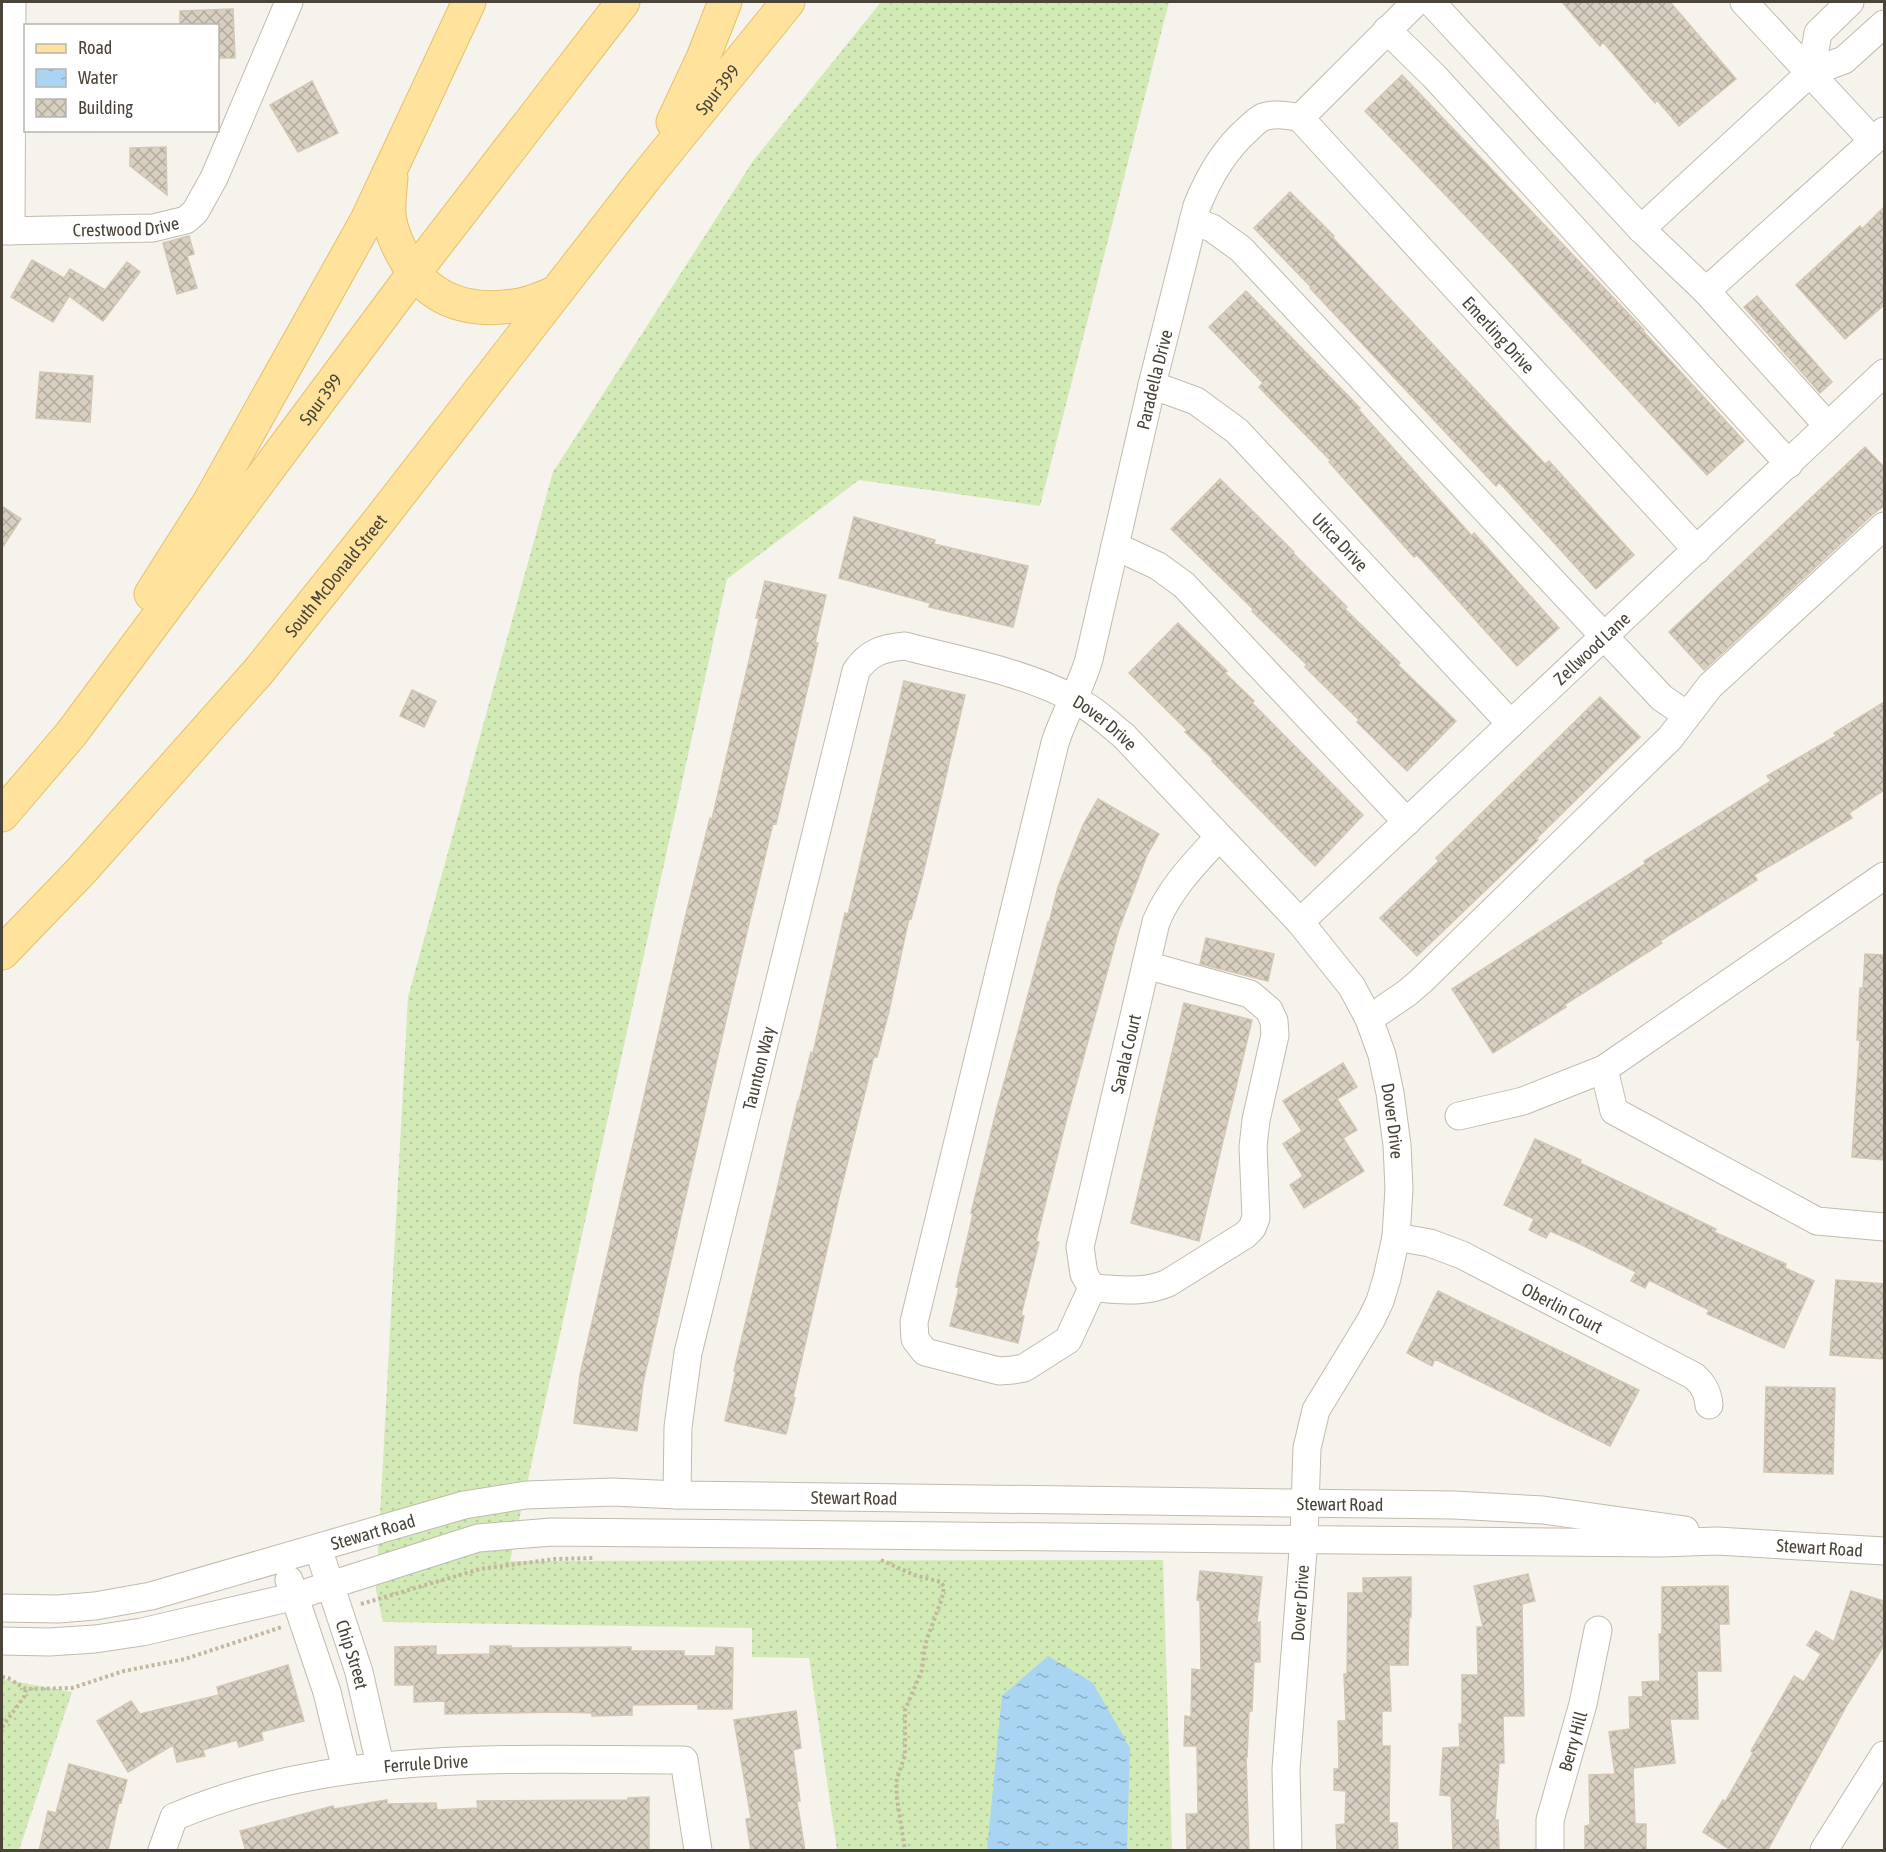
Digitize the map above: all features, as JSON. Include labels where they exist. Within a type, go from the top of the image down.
[{"type":"main road","points":[[9,805],[138,614],[210,501],[367,220],[469,2]]},
{"type":"main road","name":"Spur 399","points":[[9,805],[71,734],[414,273],[623,2]]},
{"type":"main road","points":[[645,178],[687,96],[725,2]]},
{"type":"main road","name":"Spur 399","points":[[645,178],[788,2]]},
{"type":"main road","points":[[393,168],[389,213],[392,230],[399,249],[414,273],[435,294],[476,307],[499,308],[522,304],[555,293]]},
{"type":"main road","name":"South McDonald Street","points":[[2,953],[82,870],[258,672],[385,513],[645,178]]},
{"type":"street","points":[[6,231],[12,2]]},
{"type":"street","name":"Crestwood Drive","points":[[6,231],[153,228],[186,220],[195,212],[214,178],[289,2]]},
{"type":"street","points":[[1300,118],[1416,2]]},
{"type":"street","points":[[1431,2],[1641,229],[1706,291],[1828,426]]},
{"type":"street","points":[[1706,291],[1879,136],[1811,72],[1744,2]]},
{"type":"street","points":[[1811,72],[1818,33],[1850,2]]},
{"type":"street","points":[[1641,229],[1811,72],[1844,60],[1884,24]]},
{"type":"street","points":[[1387,30],[1434,76],[1789,464]]},
{"type":"street","name":"Paradella Drive","points":[[1092,1288],[1068,1340],[1024,1368],[999,1371],[926,1352],[915,1339],[914,1322],[1046,778],[1058,732],[1083,681],[1193,221],[1208,181],[1235,141],[1260,118],[1279,115],[1300,118]]},
{"type":"street","name":"Emerling Drive","points":[[1300,118],[1697,550]]},
{"type":"street","points":[[1193,221],[1212,228],[1241,249],[1662,698],[1687,715]]},
{"type":"street","name":"Zellwood Lane","points":[[1300,921],[1884,373]]},
{"type":"street","name":"Utica Drive","points":[[1152,385],[1196,401],[1238,431],[1511,724]]},
{"type":"street","points":[[1369,1019],[1421,981],[1670,738],[1710,686],[1884,526]]},
{"type":"street","points":[[1114,546],[1158,566],[1184,585],[1407,822]]},
{"type":"street","name":"Dover Drive","points":[[874,652],[905,646],[1030,680],[1073,698],[1100,716],[1124,736],[1300,921],[1352,987],[1369,1019],[1382,1055],[1397,1145],[1399,1189],[1396,1237],[1380,1301],[1371,1320],[1316,1410],[1307,1448],[1304,1538],[1286,1769],[1288,1851]]},
{"type":"street","name":"Taunton Way","points":[[678,1495],[678,1427],[688,1353],[856,671],[874,652]]},
{"type":"street","name":"Sarala Court","points":[[1092,1288],[1084,1274],[1080,1247],[1156,922],[1179,881],[1219,837]]},
{"type":"street","points":[[1459,1116],[1523,1101],[1605,1069],[1884,876]]},
{"type":"street","points":[[1092,1288],[1141,1291],[1154,1289],[1168,1283],[1245,1235],[1252,1228],[1256,1218],[1253,1147],[1256,1120],[1275,1035],[1274,1022],[1269,1010],[1250,994],[1146,965]]},
{"type":"street","points":[[1605,1069],[1614,1111],[1817,1221],[1884,1227]]},
{"type":"street","name":"Oberlin Court","points":[[1396,1237],[1430,1243],[1462,1255],[1694,1376],[1705,1388],[1709,1405]]},
{"type":"street","name":"Stewart Road","points":[[2,1608],[58,1609],[151,1596],[464,1504],[526,1495],[614,1492],[678,1495],[1304,1504],[1454,1504],[1543,1510],[1681,1529],[1717,1541]]},
{"type":"street","name":"Stewart Road","points":[[2,1641],[50,1642],[95,1639],[142,1632],[296,1596],[478,1538],[552,1532],[1660,1543],[1717,1541],[1884,1551]]},
{"type":"street","name":"Chip Street","points":[[318,1548],[359,1672],[380,1765]]},
{"type":"street","name":"Chip Street","points":[[282,1559],[327,1692],[346,1770]]},
{"type":"street","name":"Berry Hill","points":[[1550,1851],[1550,1820],[1583,1704],[1598,1630]]},
{"type":"street","points":[[1824,1851],[1884,1755]]},
{"type":"street","name":"Ferrule Drive","points":[[162,1851],[174,1816],[224,1798],[300,1778],[380,1765],[460,1761],[684,1760],[698,1851]]},
{"type":"path","points":[[358,1605],[480,1569],[555,1559],[599,1558]]},
{"type":"path","points":[[878,1558],[915,1575],[940,1582],[944,1587],[925,1645],[922,1670],[905,1710],[905,1755],[896,1782],[905,1851]]},
{"type":"path","points":[[2,1677],[26,1689],[72,1688],[124,1671],[185,1659],[286,1626]]},
{"type":"path","points":[[2,1727],[24,1697],[26,1689]]},
{"type":"green space","points":[[881,2],[1169,2],[1040,506],[859,480],[727,579],[510,1561],[1163,1560],[1172,1850],[837,1850],[809,1658],[752,1657],[752,1628],[383,1622],[376,1590],[408,997],[553,472],[753,161]]},
{"type":"green space","points":[[2,1679],[72,1692],[19,1850],[2,1850]]},
{"type":"water","points":[[1048,1656],[1093,1683],[1130,1748],[1127,1850],[987,1850],[1002,1696]]},
{"type":"building","points":[[1562,2],[1670,2],[1736,79],[1679,126],[1657,100],[1655,103],[1603,42],[1600,46]]},
{"type":"building","points":[[233,9],[235,58],[219,58],[219,24],[180,24],[180,11]]},
{"type":"building","points":[[1402,75],[1644,330],[1744,441],[1707,475],[1508,260],[1365,111]]},
{"type":"building","points":[[312,81],[338,133],[298,152],[270,105]]},
{"type":"building","points":[[166,147],[167,195],[130,166],[130,148]]},
{"type":"building","points":[[1290,192],[1334,236],[1333,238],[1545,464],[1549,461],[1634,555],[1596,589],[1499,482],[1496,486],[1254,228]]},
{"type":"building","points":[[1884,207],[1884,305],[1845,339],[1796,285],[1860,226],[1862,229]]},
{"type":"building","points":[[189,236],[194,254],[187,256],[197,288],[177,294],[163,243]]},
{"type":"building","points":[[32,260],[64,278],[70,269],[105,290],[127,262],[140,272],[103,321],[69,296],[53,322],[11,297]]},
{"type":"building","points":[[1246,291],[1360,408],[1358,409],[1472,536],[1474,533],[1559,628],[1517,666],[1417,555],[1414,557],[1329,462],[1331,461],[1259,387],[1263,383],[1209,327]]},
{"type":"building","points":[[1757,296],[1832,382],[1820,393],[1744,307]]},
{"type":"building","points":[[40,372],[93,376],[90,422],[36,418]]},
{"type":"building","points":[[1865,447],[1884,467],[1884,506],[1704,670],[1669,632]]},
{"type":"building","points":[[1220,479],[1347,607],[1345,609],[1400,663],[1398,665],[1456,721],[1407,771],[1357,722],[1359,720],[1305,667],[1307,665],[1252,611],[1253,609],[1171,529]]},
{"type":"building","points":[[2,506],[21,519],[2,548]]},
{"type":"building","points":[[854,517],[935,540],[934,544],[1028,566],[1013,627],[929,607],[930,603],[839,578]]},
{"type":"building","points":[[765,581],[826,595],[815,643],[818,643],[776,824],[773,823],[729,1007],[643,1383],[637,1431],[574,1423],[580,1375],[687,910],[710,818],[712,819],[759,618],[756,618]]},
{"type":"building","points":[[1178,623],[1227,671],[1225,673],[1254,701],[1252,703],[1363,815],[1315,866],[1212,761],[1214,760],[1185,732],[1187,730],[1129,673]]},
{"type":"building","points":[[904,681],[965,695],[923,874],[911,919],[909,918],[889,1011],[877,1057],[874,1056],[839,1197],[786,1434],[725,1421],[736,1371],[734,1371],[798,1101],[811,1052],[813,1053],[845,913],[848,914]]},
{"type":"building","points":[[412,690],[436,701],[424,727],[400,716]]},
{"type":"building","points":[[1600,697],[1640,737],[1536,839],[1538,840],[1417,956],[1380,918],[1439,861],[1436,858]]},
{"type":"building","points":[[1884,702],[1884,790],[1849,813],[1852,818],[1754,875],[1757,880],[1660,941],[1662,943],[1493,1053],[1452,989],[1645,864],[1644,861],[1771,781],[1767,776],[1836,736],[1834,733]]},
{"type":"building","points":[[1098,799],[1159,834],[1147,855],[1119,929],[1067,1117],[1036,1241],[1039,1242],[1021,1315],[1024,1316],[1018,1343],[950,1326],[959,1288],[956,1287],[973,1214],[971,1213],[1048,922],[1058,887],[1083,825]]},
{"type":"building","points":[[1206,938],[1274,954],[1268,981],[1200,964]]},
{"type":"building","points":[[1865,954],[1884,955],[1884,1160],[1852,1157],[1860,1040],[1857,1040],[1860,988],[1863,988]]},
{"type":"building","points":[[1184,1003],[1252,1020],[1199,1241],[1131,1223]]},
{"type":"building","points":[[1343,1063],[1357,1087],[1337,1099],[1357,1130],[1343,1138],[1364,1171],[1304,1208],[1290,1185],[1303,1176],[1283,1144],[1302,1131],[1283,1101]]},
{"type":"building","points":[[1535,1139],[1716,1229],[1714,1232],[1786,1264],[1785,1268],[1814,1281],[1784,1348],[1707,1314],[1709,1310],[1649,1280],[1645,1288],[1631,1281],[1636,1272],[1580,1244],[1550,1231],[1546,1238],[1529,1230],[1534,1219],[1504,1205]]},
{"type":"building","points":[[1836,1280],[1884,1284],[1884,1359],[1830,1355]]},
{"type":"building","points":[[1438,1291],[1639,1390],[1610,1446],[1435,1359],[1432,1366],[1407,1353]]},
{"type":"building","points":[[1766,1387],[1835,1388],[1833,1474],[1764,1472]]},
{"type":"building","points":[[1200,1571],[1262,1577],[1257,1623],[1260,1622],[1260,1662],[1254,1662],[1252,1711],[1249,1711],[1246,1757],[1249,1851],[1187,1851],[1186,1814],[1198,1814],[1197,1746],[1184,1746],[1185,1716],[1191,1717],[1192,1669],[1201,1670],[1200,1601],[1197,1600]]},
{"type":"building","points":[[1528,1574],[1535,1601],[1522,1604],[1524,1716],[1503,1716],[1504,1763],[1499,1763],[1495,1820],[1498,1820],[1499,1851],[1453,1851],[1451,1796],[1440,1795],[1443,1748],[1460,1747],[1462,1675],[1478,1675],[1477,1627],[1483,1627],[1474,1586]]},
{"type":"building","points":[[1411,1577],[1408,1665],[1389,1665],[1391,1711],[1382,1711],[1382,1746],[1390,1746],[1389,1823],[1397,1823],[1398,1851],[1337,1851],[1336,1825],[1345,1824],[1346,1791],[1334,1790],[1334,1769],[1339,1769],[1338,1721],[1346,1721],[1344,1674],[1347,1674],[1348,1593],[1363,1593],[1363,1578]]},
{"type":"building","points":[[1728,1586],[1729,1624],[1719,1624],[1721,1671],[1697,1671],[1698,1719],[1670,1719],[1675,1763],[1633,1768],[1635,1824],[1646,1824],[1646,1851],[1585,1851],[1585,1826],[1590,1825],[1589,1775],[1615,1774],[1609,1732],[1630,1729],[1629,1697],[1643,1697],[1642,1682],[1660,1681],[1659,1634],[1662,1634],[1662,1587]]},
{"type":"building","points":[[1851,1591],[1884,1601],[1883,1647],[1847,1705],[1767,1851],[1732,1851],[1703,1832],[1723,1800],[1725,1802],[1794,1676],[1804,1682],[1821,1654],[1807,1645],[1816,1631],[1834,1642]]},
{"type":"building","points":[[436,1646],[436,1655],[490,1654],[490,1646],[511,1646],[511,1648],[631,1647],[631,1651],[684,1651],[684,1656],[715,1656],[716,1647],[733,1648],[732,1709],[698,1709],[698,1704],[632,1705],[632,1715],[592,1716],[592,1713],[560,1712],[445,1714],[445,1701],[414,1702],[414,1685],[395,1685],[395,1647]]},
{"type":"building","points":[[288,1665],[304,1721],[261,1732],[263,1740],[239,1747],[237,1740],[203,1750],[205,1756],[177,1762],[173,1745],[128,1772],[97,1721],[131,1701],[140,1714],[219,1695],[217,1687]]},
{"type":"building","points":[[796,1711],[801,1748],[793,1750],[800,1801],[797,1801],[805,1851],[751,1851],[746,1819],[751,1818],[734,1720]]},
{"type":"building","points":[[69,1764],[127,1780],[121,1803],[119,1802],[108,1851],[39,1851],[48,1811],[56,1813]]},
{"type":"building","points":[[649,1797],[649,1851],[246,1851],[240,1831],[333,1806],[334,1809],[387,1800],[387,1804],[436,1803],[437,1810],[478,1808],[477,1801],[628,1800],[628,1798]]}]
